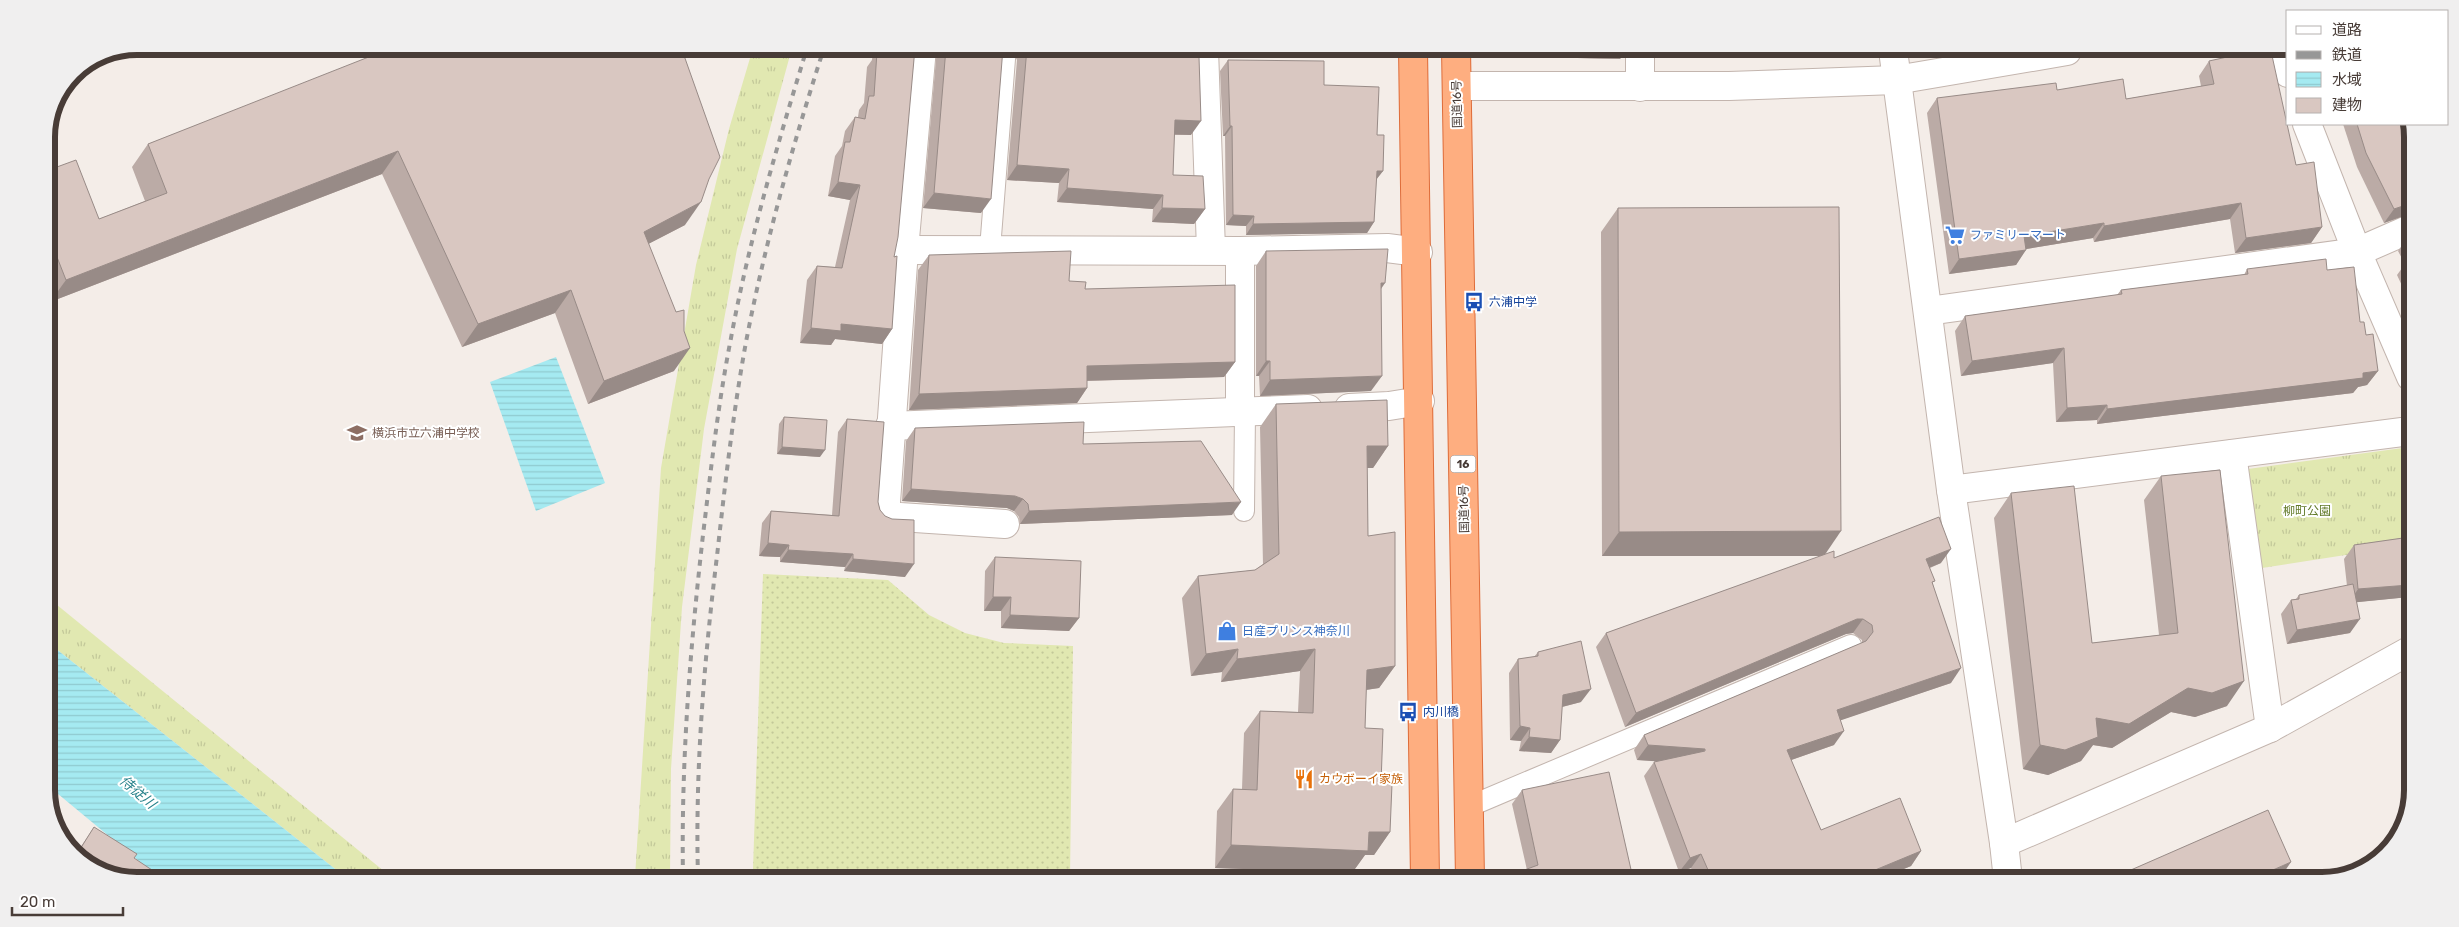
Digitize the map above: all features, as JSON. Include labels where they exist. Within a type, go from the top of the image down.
[{"type":"highway","points":[[1413,55],[1418,252],[1425,872]]},
{"type":"highway","name":"国道16号","points":[[1456,55],[1470,872]]},
{"type":"street","points":[[921,55],[890,426],[885,516],[1006,524]]},
{"type":"street","points":[[1204,55],[1210,250]]},
{"type":"street","points":[[1640,55],[1640,87]]},
{"type":"street","points":[[1894,55],[1951,490],[2007,872]]},
{"type":"street","points":[[1457,86],[1729,86],[1896,80],[2038,55]]},
{"type":"street","points":[[2281,55],[2286,69]]},
{"type":"street","points":[[2307,125],[2357,252],[2404,362]]},
{"type":"street","points":[[1928,312],[2357,252],[2404,231]]},
{"type":"street","points":[[904,250],[1240,251],[1387,248],[1418,252]]},
{"type":"street","points":[[1240,251],[1243,412]]},
{"type":"street","points":[[890,426],[1389,406],[1420,401]]},
{"type":"street","points":[[1951,490],[2404,432]]},
{"type":"street","points":[[2232,454],[2270,728]]},
{"type":"street","points":[[2004,843],[2270,728],[2404,654]]},
{"type":"lane","points":[[990,249],[1005,59]]},
{"type":"lane","points":[[1243,412],[1244,511]]},
{"type":"lane","points":[[1468,807],[1851,645]]},
{"type":"green space","points":[[751,55],[790,55],[737,249],[704,429],[682,607],[671,769],[670,872],[635,872],[661,468],[696,265],[729,129]]},
{"type":"green space","name":"柳町公園","points":[[2404,448],[2404,546],[2262,568],[2248,469]]},
{"type":"green space","points":[[763,574],[888,580],[929,615],[965,633],[1004,643],[1073,646],[1070,872],[846,872],[753,869]]},
{"type":"green space","points":[[55,603],[385,872],[339,872],[55,648]]},
{"type":"water","points":[[556,357],[605,483],[536,511],[490,382]]},
{"type":"water","name":"侍従川","points":[[55,648],[339,872],[152,872],[55,791]]},
{"type":"building","points":[[374,55],[684,55],[720,157],[709,179],[701,202],[644,232],[676,312],[684,310],[684,331],[690,348],[604,381],[571,290],[478,324],[398,151],[66,280],[55,252],[55,168],[76,160],[99,219],[167,193],[148,144]]},
{"type":"building","points":[[877,55],[914,55],[898,237],[894,257],[897,256],[892,329],[841,324],[841,331],[811,328],[817,266],[842,268],[860,185],[838,182],[845,142],[850,142],[855,117],[865,119],[869,96],[874,96]]},
{"type":"building","points":[[945,55],[1002,55],[991,199],[934,193]]},
{"type":"building","points":[[1026,55],[1193,55],[1193,57],[1199,57],[1201,121],[1175,120],[1173,175],[1203,176],[1205,209],[1162,208],[1163,195],[1067,188],[1069,169],[1017,165]]},
{"type":"building","points":[[2236,55],[2272,55],[2296,165],[2314,162],[2322,227],[2246,238],[2241,203],[2104,226],[2104,223],[2024,236],[2026,250],[1959,259],[1937,98],[2056,83],[2057,90],[2123,79],[2126,99],[2214,84],[2209,61]]},
{"type":"building","points":[[1228,60],[1324,61],[1324,85],[1379,87],[1377,135],[1384,135],[1383,171],[1377,171],[1374,222],[1253,224],[1254,216],[1233,215],[1232,126],[1230,126]]},
{"type":"building","points":[[2357,125],[2403,125],[2404,206],[2394,209],[2366,153]]},
{"type":"building","points":[[1839,207],[1841,531],[1619,532],[1618,208]]},
{"type":"building","points":[[1388,249],[1385,283],[1381,283],[1382,376],[1270,380],[1270,361],[1266,361],[1266,251]]},
{"type":"building","points":[[1071,251],[1069,281],[1086,282],[1085,289],[1235,285],[1235,362],[1087,366],[1087,388],[919,394],[929,255]]},
{"type":"building","points":[[2326,259],[2327,270],[2354,267],[2360,322],[2364,322],[2366,335],[2373,334],[2378,371],[2363,373],[2363,378],[2107,409],[2107,405],[2067,408],[2064,348],[1972,361],[1965,316],[2122,294],[2121,290],[2248,274],[2247,269]]},
{"type":"building","points":[[1387,400],[1388,446],[1367,446],[1368,536],[1395,532],[1395,666],[1367,670],[1365,728],[1383,729],[1381,783],[1392,784],[1390,832],[1369,832],[1368,851],[1231,845],[1233,789],[1257,790],[1260,711],[1313,713],[1315,649],[1237,659],[1238,649],[1206,654],[1198,576],[1255,570],[1279,554],[1276,404]]},
{"type":"building","points":[[784,417],[827,420],[825,450],[782,447]]},
{"type":"building","points":[[847,419],[884,422],[878,502],[880,510],[885,516],[892,519],[914,520],[914,564],[853,559],[853,554],[788,550],[789,545],[768,543],[771,511],[839,516]]},
{"type":"building","points":[[1084,422],[1083,444],[1201,441],[1241,502],[1029,511],[1028,504],[1023,499],[1015,496],[911,489],[915,428]]},
{"type":"building","points":[[2220,470],[2244,681],[2212,693],[2188,688],[2129,724],[2096,718],[2098,737],[2065,750],[2040,745],[2011,493],[2074,486],[2092,643],[2178,633],[2161,476]]},
{"type":"building","points":[[1939,517],[1951,549],[1926,559],[1935,581],[1932,582],[1961,668],[1837,710],[1844,731],[1787,750],[1821,830],[1900,798],[1921,851],[1870,872],[1709,872],[1701,854],[1690,858],[1654,762],[1705,751],[1705,749],[1648,745],[1644,735],[1866,641],[1873,632],[1872,625],[1863,619],[1857,619],[1636,713],[1606,633],[1834,551],[1834,558]]},
{"type":"building","points":[[2404,538],[2404,585],[2358,589],[2354,545]]},
{"type":"building","points":[[995,557],[1081,561],[1079,618],[1010,615],[1011,597],[993,597]]},
{"type":"building","points":[[2353,584],[2360,619],[2297,630],[2291,600],[2299,599],[2299,595]]},
{"type":"building","points":[[1581,641],[1591,689],[1563,695],[1560,740],[1529,737],[1530,728],[1520,726],[1518,659],[1538,656],[1538,652]]},
{"type":"building","points":[[1609,772],[1632,872],[1519,872],[1538,865],[1522,790]]},
{"type":"building","points":[[2268,810],[2291,862],[2268,872],[2126,872]]},
{"type":"building","points":[[94,827],[137,854],[134,858],[155,872],[137,872],[110,868],[96,861],[80,849]]},
{"type":"railway","points":[[683,872],[683,792],[690,663],[703,535],[726,363],[755,228],[805,55]]},
{"type":"railway","points":[[698,872],[699,756],[704,676],[737,395],[746,342],[771,231],[801,121],[822,55]]},
{"type":"place","name":"ファミリーマート","points":[[1955,235]]},
{"type":"place","name":"六浦中学","points":[[1474,302]]},
{"type":"place","name":"横浜市立六浦中学校","points":[[357,433]]},
{"type":"place","name":"日産プリンス神奈川","points":[[1227,631]]},
{"type":"place","name":"内川橋","points":[[1408,712]]},
{"type":"place","name":"カウボーイ家族","points":[[1304,779]]}]
